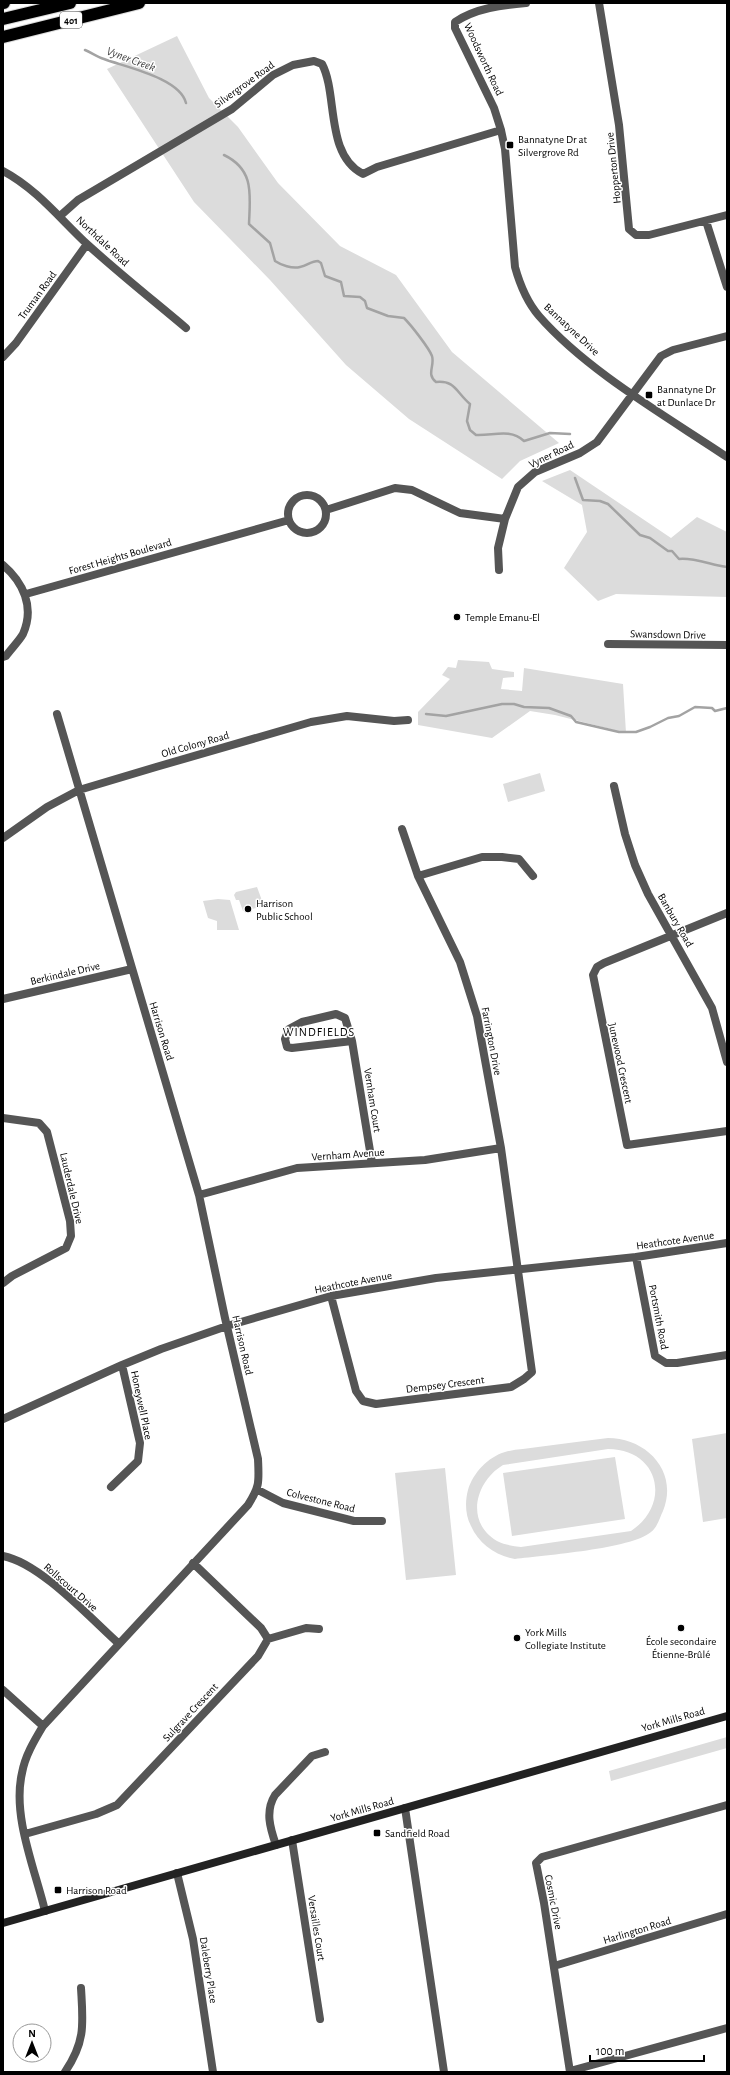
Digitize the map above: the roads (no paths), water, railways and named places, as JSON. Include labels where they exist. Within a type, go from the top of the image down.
[{"type":"highway","points":[[3,19],[70,3]]},
{"type":"highway","name":"401","points":[[3,38],[139,3]]},
{"type":"main road","name":"York Mills Road","points":[[3,1923],[727,1716]]},
{"type":"street","name":"Woodsworth Road","points":[[501,130],[494,108],[455,28],[455,22],[479,11],[499,6],[526,3]]},
{"type":"street","name":"Hopperton Drive","points":[[599,3],[619,125],[629,230],[636,235],[649,235],[727,215]]},
{"type":"street","name":"Silvergrove Road","points":[[60,216],[78,200],[232,108],[273,75],[293,65],[314,61],[322,64],[326,72],[334,128],[342,150],[355,170],[363,174],[377,167],[501,130]]},
{"type":"street","name":"Bannatyne Drive","points":[[501,130],[505,149],[515,267],[528,300],[538,316],[584,358],[633,394],[727,457]]},
{"type":"street","name":"Northdale Road","points":[[3,172],[13,177],[60,216],[87,244],[186,328]]},
{"type":"street","points":[[706,221],[727,286]]},
{"type":"street","name":"Truman Road","points":[[3,357],[16,343],[87,244]]},
{"type":"street","name":"Vyner Road","points":[[499,570],[498,548],[505,520],[518,487],[535,472],[580,453],[597,442],[661,356],[673,350],[727,336]]},
{"type":"street","points":[[326,510],[395,488],[412,490],[460,513],[505,520]]},
{"type":"street","points":[[302,496],[316,497],[321,501],[326,510],[326,515],[322,526],[313,533],[301,533],[292,526],[289,520],[290,506],[293,501],[302,496]]},
{"type":"street","name":"Forest Heights Boulevard","points":[[26,594],[289,520]]},
{"type":"street","points":[[3,565],[15,575],[26,594],[28,614],[23,633],[3,658]]},
{"type":"street","name":"Swansdown Drive","points":[[608,644],[727,645]]},
{"type":"street","name":"Harrison Road","points":[[58,714],[199,1195],[227,1326],[258,1459],[258,1490]]},
{"type":"street","name":"Old Colony Road","points":[[3,838],[47,807],[80,790],[311,722],[347,716],[394,721],[408,720]]},
{"type":"street","name":"Banbury Road","points":[[614,786],[625,834],[635,865],[648,894],[712,1008],[727,1062]]},
{"type":"street","name":"Farrington Drive","points":[[402,829],[418,876],[460,962],[477,1016],[501,1148],[517,1270]]},
{"type":"street","points":[[418,876],[482,856],[502,856],[519,859],[533,876]]},
{"type":"street","points":[[672,936],[727,913]]},
{"type":"street","name":"Junewood Crescent","points":[[672,936],[604,963],[597,967],[593,975],[627,1145],[727,1131]]},
{"type":"street","name":"Berkindale Drive","points":[[3,999],[132,969]]},
{"type":"street","name":"Vernham Court","points":[[352,1041],[292,1048],[287,1047],[285,1039],[289,1029],[302,1022],[336,1014],[345,1018],[352,1041],[372,1163]]},
{"type":"street","name":"Lauderdale Drive","points":[[3,1118],[39,1123],[47,1132],[70,1221],[71,1236],[66,1248],[12,1276],[3,1283]]},
{"type":"street","name":"Vernham Avenue","points":[[199,1195],[297,1168],[425,1160],[501,1148]]},
{"type":"street","name":"Heathcote Avenue","points":[[3,1419],[122,1364],[227,1326],[330,1296],[436,1278],[636,1256],[727,1243]]},
{"type":"street","name":"Portsmith Road","points":[[636,1256],[655,1356],[666,1363],[677,1363],[727,1355]]},
{"type":"street","name":"Dempsey Crescent","points":[[330,1296],[356,1391],[363,1401],[376,1404],[511,1387],[524,1380],[532,1372],[517,1270]]},
{"type":"street","name":"Honeywell Place","points":[[111,1488],[138,1461],[140,1443],[122,1364]]},
{"type":"street","points":[[46,1911],[25,1834],[19,1803],[19,1787],[25,1760],[43,1726],[118,1643],[248,1506],[258,1490]]},
{"type":"street","name":"Colvestone Road","points":[[258,1490],[290,1505],[354,1521],[382,1521]]},
{"type":"street","name":"Rollscourt Drive","points":[[3,1556],[28,1564],[46,1578],[118,1643]]},
{"type":"street","points":[[193,1563],[261,1628],[268,1639],[306,1628],[319,1629]]},
{"type":"street","name":"Sulgrave Crescent","points":[[25,1834],[96,1814],[117,1805],[258,1656],[268,1639]]},
{"type":"street","points":[[3,1690],[43,1726]]},
{"type":"street","points":[[276,1845],[269,1818],[270,1802],[312,1756],[325,1752]]},
{"type":"street","name":"Cosmic Drive","points":[[570,2071],[541,1881],[536,1863],[542,1857],[727,1805]]},
{"type":"street","points":[[405,1808],[444,2072]]},
{"type":"street","name":"Versailles Court","points":[[292,1840],[320,2019]]},
{"type":"street","name":"Daleberry Place","points":[[177,1873],[193,1939],[213,2072]]},
{"type":"street","name":"Harlington Road","points":[[554,1966],[727,1914]]},
{"type":"street","points":[[65,2072],[76,2057],[83,2032],[81,1988]]},
{"type":"street","points":[[570,2071],[727,2028]]},
{"type":"waterway","name":"Vyner Creek","points":[[85,50],[101,58],[163,80],[182,94],[186,103]]},
{"type":"waterway","name":"Vyner Creek","points":[[224,155],[234,161],[246,176],[250,193],[249,224],[270,243],[275,261],[280,264],[294,267],[318,261],[321,263],[325,276],[341,282],[344,296],[360,297],[365,301],[367,308],[388,316],[404,318],[420,337],[432,356],[433,360],[431,373],[433,379],[436,382],[451,385],[470,404],[467,421],[470,430],[476,435],[507,434],[519,437],[524,441],[550,433],[570,434]]},
{"type":"waterway","name":"Vyner Creek","points":[[575,478],[583,500],[600,501],[608,504],[640,535],[650,538],[668,551],[672,551],[679,559],[696,560],[727,567]]},
{"type":"waterway","points":[[426,714],[446,716],[502,704],[514,704],[524,707],[549,708],[571,716],[576,722],[619,732],[636,732],[668,718],[679,716],[695,707],[712,708],[715,711],[727,708]]},
{"type":"place","name":"Bannatyne Dr at Silvergrove Rd","points":[[510,145]]},
{"type":"place","name":"Bannatyne Dr at Dunlace Dr","points":[[649,395]]},
{"type":"place","name":"Temple Emanu-El","points":[[457,617]]},
{"type":"place","name":"Harrison Public School","points":[[248,909]]},
{"type":"place","name":"École secondaire Étienne-Brûlé","points":[[681,1628]]},
{"type":"place","name":"York Mills Collegiate Institute","points":[[517,1638]]},
{"type":"place","name":"Sandfield Road","points":[[377,1833]]},
{"type":"place","name":"Harrison Road","points":[[58,1890]]},
{"type":"district","name":"WINDFIELDS","points":[[319,1032]]}]
